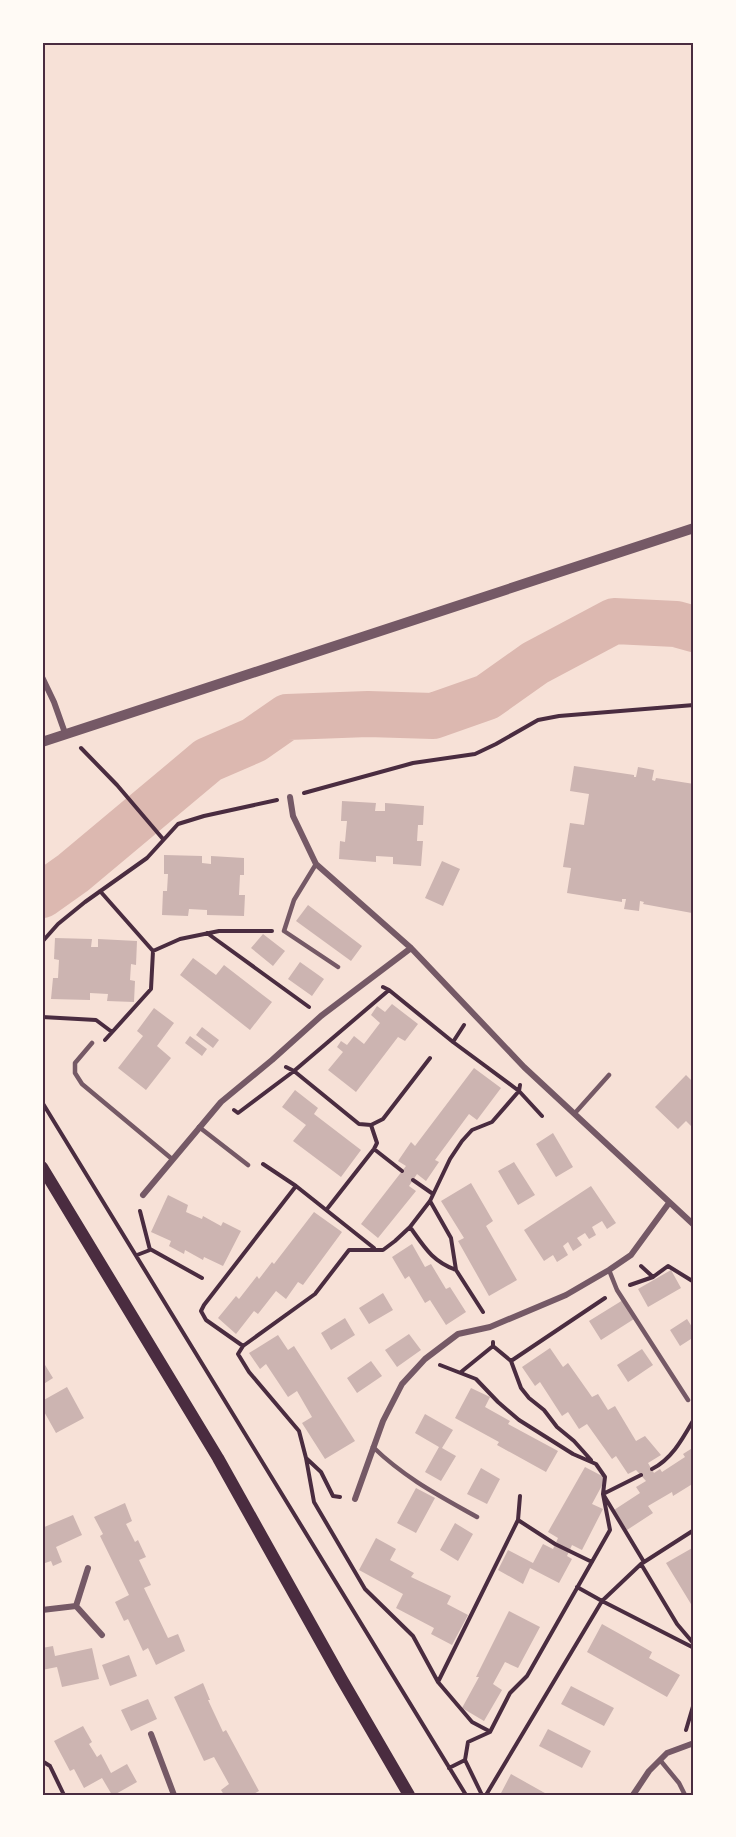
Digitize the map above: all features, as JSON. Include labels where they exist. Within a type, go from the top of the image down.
[{"type":"main road","points":[[42,1167],[218,1458],[410,1795]]},
{"type":"street","points":[[42,742],[694,528]]},
{"type":"street","points":[[42,677],[65,733]]},
{"type":"street","points":[[290,797],[293,816],[316,864],[411,948],[524,1067],[694,1225]]},
{"type":"street","points":[[143,1195],[221,1102],[321,1016],[411,948]]},
{"type":"street","points":[[355,1499],[383,1421],[402,1384],[425,1359],[458,1334],[490,1327],[566,1295],[609,1270],[631,1255],[669,1203]]},
{"type":"street","points":[[76,1606],[88,1568]]},
{"type":"street","points":[[42,1610],[76,1606]]},
{"type":"street","points":[[76,1606],[102,1635]]},
{"type":"street","points":[[151,1734],[174,1795]]},
{"type":"street","points":[[633,1795],[649,1771],[667,1753],[694,1743]]},
{"type":"lane","points":[[316,864],[294,900],[284,931],[338,967]]},
{"type":"lane","points":[[93,1043],[75,1063],[75,1073],[82,1084],[172,1159]]},
{"type":"lane","points":[[575,1113],[609,1075]]},
{"type":"lane","points":[[199,1126],[248,1165]]},
{"type":"lane","points":[[609,1270],[617,1290],[688,1400]]},
{"type":"lane","points":[[373,1447],[393,1466],[416,1482],[477,1517]]},
{"type":"lane","points":[[660,1760],[679,1783],[685,1795]]},
{"type":"path","points":[[42,942],[58,924],[100,891],[138,866],[157,849],[172,829],[185,821],[290,797],[413,763],[475,754],[538,720],[559,716],[694,705]]},
{"type":"path","points":[[65,733],[117,785],[164,839]]},
{"type":"path","points":[[100,891],[153,951],[151,989],[104,1040]]},
{"type":"path","points":[[153,951],[180,939],[219,931],[284,931]]},
{"type":"path","points":[[207,933],[321,1016]]},
{"type":"path","points":[[369,981],[389,990],[519,1091],[542,1116]]},
{"type":"path","points":[[221,1102],[238,1113],[294,1071],[389,990]]},
{"type":"path","points":[[42,1017],[96,1020],[112,1032]]},
{"type":"path","points":[[272,1059],[294,1071],[359,1124],[371,1125],[383,1119],[430,1058]]},
{"type":"path","points":[[490,1732],[472,1722],[438,1682],[413,1636],[365,1589],[314,1502],[306,1458],[298,1431],[249,1372],[238,1354],[243,1347],[315,1294],[349,1250],[382,1250],[410,1227],[430,1201],[450,1159],[462,1141],[472,1130],[492,1122],[519,1091],[524,1067]]},
{"type":"path","points":[[42,1101],[466,1795]]},
{"type":"path","points":[[327,1209],[374,1149],[376,1143],[371,1125]]},
{"type":"path","points":[[374,1149],[402,1171]]},
{"type":"path","points":[[248,1165],[260,1162],[327,1209],[374,1249]]},
{"type":"path","points":[[413,1180],[433,1194]]},
{"type":"path","points":[[243,1347],[206,1320],[201,1311],[296,1186]]},
{"type":"path","points":[[143,1195],[140,1208],[149,1249],[202,1278]]},
{"type":"path","points":[[430,1201],[451,1238],[456,1270],[481,1308],[490,1327],[494,1346],[511,1361],[521,1388],[529,1398],[544,1410],[556,1427],[574,1441],[605,1477],[603,1494],[610,1530],[527,1676],[510,1693],[490,1732],[468,1742],[465,1760],[484,1795]]},
{"type":"path","points":[[410,1227],[426,1249],[441,1264],[456,1270]]},
{"type":"path","points":[[137,1255],[149,1249]]},
{"type":"path","points":[[631,1255],[653,1277]]},
{"type":"path","points":[[511,1361],[617,1290],[653,1277],[668,1266],[694,1282]]},
{"type":"path","points":[[460,1373],[494,1346]]},
{"type":"path","points":[[425,1359],[476,1379],[498,1402],[519,1419],[573,1454],[594,1463]]},
{"type":"path","points":[[652,1469],[663,1463],[683,1439],[694,1419]]},
{"type":"path","points":[[306,1458],[321,1472],[333,1496],[355,1499]]},
{"type":"path","points":[[603,1494],[641,1475]]},
{"type":"path","points":[[603,1494],[678,1624],[694,1646]]},
{"type":"path","points":[[438,1682],[518,1520],[520,1496]]},
{"type":"path","points":[[518,1520],[555,1544],[592,1562]]},
{"type":"path","points":[[484,1795],[602,1601],[643,1563],[694,1530]]},
{"type":"path","points":[[577,1587],[694,1646]]},
{"type":"path","points":[[681,1748],[694,1703]]},
{"type":"path","points":[[449,1768],[465,1760]]},
{"type":"path","points":[[42,1761],[50,1766],[64,1795]]},
{"type":"building","points":[[574,766],[634,775],[634,777],[636,777],[638,767],[654,770],[652,780],[655,781],[656,778],[694,784],[694,910],[692,913],[643,904],[644,902],[640,901],[639,911],[624,909],[626,899],[622,899],[622,902],[567,893],[571,868],[563,867],[570,823],[584,825],[589,794],[570,791]]},
{"type":"building","points":[[342,801],[376,803],[375,811],[385,811],[385,803],[424,806],[423,825],[418,825],[417,841],[423,841],[421,866],[393,864],[393,857],[376,856],[376,862],[339,859],[340,841],[345,842],[347,821],[341,821]]},
{"type":"building","points":[[164,855],[202,856],[202,863],[211,864],[211,856],[244,858],[244,875],[240,875],[239,895],[245,895],[244,916],[207,915],[207,910],[189,909],[188,916],[162,915],[163,891],[167,891],[168,874],[164,874]]},
{"type":"building","points":[[442,861],[460,869],[443,906],[425,898]]},
{"type":"building","points":[[308,905],[362,946],[351,961],[296,921]]},
{"type":"building","points":[[263,934],[285,951],[273,966],[251,948]]},
{"type":"building","points":[[55,938],[92,939],[91,947],[98,947],[98,939],[137,941],[136,965],[131,964],[130,980],[135,981],[134,1002],[107,1001],[108,994],[90,993],[90,1000],[51,999],[53,978],[58,978],[59,960],[54,959]]},
{"type":"building","points":[[193,958],[216,975],[224,965],[272,1002],[250,1030],[180,975]]},
{"type":"building","points":[[300,962],[324,979],[312,996],[288,979]]},
{"type":"building","points":[[392,1004],[418,1024],[405,1041],[398,1037],[356,1092],[328,1070],[343,1052],[337,1047],[341,1041],[347,1045],[354,1036],[364,1044],[380,1023],[371,1015],[377,1006],[385,1012]]},
{"type":"building","points":[[154,1008],[174,1023],[157,1046],[171,1058],[146,1090],[118,1068],[143,1036],[137,1031]]},
{"type":"building","points":[[202,1027],[219,1040],[213,1048],[196,1035]]},
{"type":"building","points":[[190,1036],[207,1049],[202,1056],[185,1043]]},
{"type":"building","points":[[474,1068],[501,1088],[477,1120],[469,1114],[435,1160],[439,1162],[426,1181],[417,1174],[409,1186],[416,1191],[378,1238],[361,1224],[406,1166],[398,1161],[411,1142],[415,1146]]},
{"type":"building","points":[[686,1075],[694,1083],[694,1129],[686,1121],[678,1129],[655,1107]]},
{"type":"building","points":[[295,1090],[318,1108],[314,1114],[361,1150],[341,1177],[293,1141],[306,1125],[282,1107]]},
{"type":"building","points":[[553,1133],[573,1167],[556,1177],[536,1144]]},
{"type":"building","points":[[514,1162],[535,1195],[518,1205],[498,1171]]},
{"type":"building","points":[[471,1183],[493,1221],[486,1226],[517,1280],[489,1296],[458,1241],[464,1238],[441,1201]]},
{"type":"building","points":[[591,1186],[616,1223],[607,1229],[602,1221],[592,1227],[596,1235],[589,1239],[585,1233],[577,1238],[582,1245],[573,1251],[568,1242],[563,1246],[568,1255],[557,1262],[553,1255],[544,1261],[524,1230]]},
{"type":"building","points":[[168,1195],[188,1205],[186,1212],[202,1219],[203,1216],[221,1226],[223,1222],[241,1231],[223,1266],[204,1257],[203,1260],[185,1250],[184,1254],[169,1246],[171,1241],[151,1232]]},
{"type":"building","points":[[314,1212],[342,1232],[303,1285],[298,1282],[286,1299],[276,1291],[258,1314],[254,1311],[236,1334],[218,1318],[236,1296],[239,1299],[257,1276],[259,1279],[272,1262],[274,1264]]},
{"type":"building","points":[[412,1244],[425,1267],[431,1264],[446,1289],[450,1287],[466,1312],[446,1325],[430,1300],[425,1303],[409,1276],[405,1279],[392,1257]]},
{"type":"building","points":[[671,1270],[681,1288],[648,1307],[638,1289]]},
{"type":"building","points":[[383,1293],[393,1310],[369,1324],[359,1308]]},
{"type":"building","points":[[623,1300],[634,1319],[601,1340],[589,1321]]},
{"type":"building","points":[[345,1318],[355,1335],[331,1350],[321,1333]]},
{"type":"building","points":[[687,1319],[694,1330],[694,1337],[680,1346],[670,1330]]},
{"type":"building","points":[[409,1334],[421,1350],[397,1367],[385,1350]]},
{"type":"building","points":[[278,1335],[288,1350],[294,1346],[355,1441],[325,1459],[302,1423],[312,1417],[297,1391],[288,1397],[266,1364],[260,1369],[249,1353]]},
{"type":"building","points":[[550,1348],[563,1367],[568,1363],[592,1397],[598,1394],[608,1410],[615,1406],[636,1441],[645,1436],[661,1455],[648,1463],[654,1473],[660,1469],[662,1472],[685,1457],[683,1454],[694,1447],[694,1483],[673,1496],[672,1492],[648,1506],[653,1513],[627,1530],[614,1510],[640,1493],[636,1487],[646,1481],[636,1470],[628,1474],[616,1456],[612,1459],[587,1424],[579,1429],[568,1412],[562,1416],[540,1382],[535,1386],[522,1367]]},
{"type":"building","points":[[642,1349],[653,1365],[628,1382],[617,1365]]},
{"type":"building","points":[[42,1360],[53,1378],[42,1385]]},
{"type":"building","points":[[371,1361],[382,1376],[357,1393],[347,1378]]},
{"type":"building","points":[[67,1387],[84,1418],[56,1433],[42,1408],[42,1401]]},
{"type":"building","points":[[471,1388],[490,1397],[485,1407],[510,1421],[508,1424],[558,1451],[546,1472],[497,1445],[499,1442],[455,1418]]},
{"type":"building","points":[[425,1414],[453,1430],[442,1448],[456,1456],[441,1481],[425,1472],[439,1447],[415,1433]]},
{"type":"building","points":[[585,1467],[606,1478],[592,1504],[603,1509],[582,1550],[572,1545],[567,1556],[572,1559],[559,1583],[530,1568],[523,1584],[498,1570],[508,1550],[533,1563],[543,1544],[553,1549],[558,1538],[548,1532]]},
{"type":"building","points":[[481,1468],[500,1479],[487,1504],[467,1494]]},
{"type":"building","points":[[416,1488],[435,1498],[416,1533],[397,1523]]},
{"type":"building","points":[[125,1503],[132,1521],[126,1524],[135,1542],[138,1540],[146,1557],[139,1560],[151,1585],[144,1588],[168,1638],[178,1634],[185,1651],[156,1665],[148,1648],[143,1651],[128,1619],[124,1621],[115,1602],[129,1595],[100,1536],[103,1534],[94,1517]]},
{"type":"building","points":[[73,1515],[82,1535],[56,1547],[62,1562],[53,1566],[51,1561],[42,1564],[42,1528]]},
{"type":"building","points":[[455,1523],[473,1534],[458,1561],[440,1550]]},
{"type":"building","points":[[376,1538],[396,1549],[390,1560],[414,1573],[411,1577],[451,1596],[447,1604],[468,1615],[452,1645],[431,1634],[434,1628],[396,1608],[403,1594],[359,1570]]},
{"type":"building","points":[[694,1547],[694,1609],[666,1563]]},
{"type":"building","points":[[509,1611],[540,1627],[518,1668],[505,1662],[493,1684],[502,1690],[484,1721],[462,1708]]},
{"type":"building","points":[[602,1624],[652,1652],[649,1658],[680,1675],[667,1697],[587,1652]]},
{"type":"building","points":[[53,1646],[55,1656],[92,1648],[99,1679],[62,1687],[57,1667],[42,1670],[42,1648]]},
{"type":"building","points":[[129,1655],[137,1676],[110,1686],[102,1665]]},
{"type":"building","points":[[203,1683],[223,1732],[226,1730],[259,1791],[252,1795],[224,1795],[221,1790],[229,1784],[214,1757],[204,1761],[174,1697]]},
{"type":"building","points":[[571,1686],[614,1708],[604,1726],[561,1704]]},
{"type":"building","points":[[148,1699],[157,1719],[131,1731],[121,1710]]},
{"type":"building","points":[[83,1726],[92,1742],[89,1744],[97,1757],[101,1754],[111,1773],[127,1764],[137,1782],[114,1795],[102,1778],[84,1788],[74,1769],[70,1771],[54,1741]]},
{"type":"building","points":[[548,1729],[591,1751],[582,1768],[539,1746]]},
{"type":"building","points":[[511,1774],[543,1792],[549,1795],[500,1795]]},
{"type":"waterway","points":[[42,895],[73,873],[208,760],[254,740],[287,717],[368,714],[433,716],[487,697],[535,663],[614,621],[676,624],[694,629]]}]
